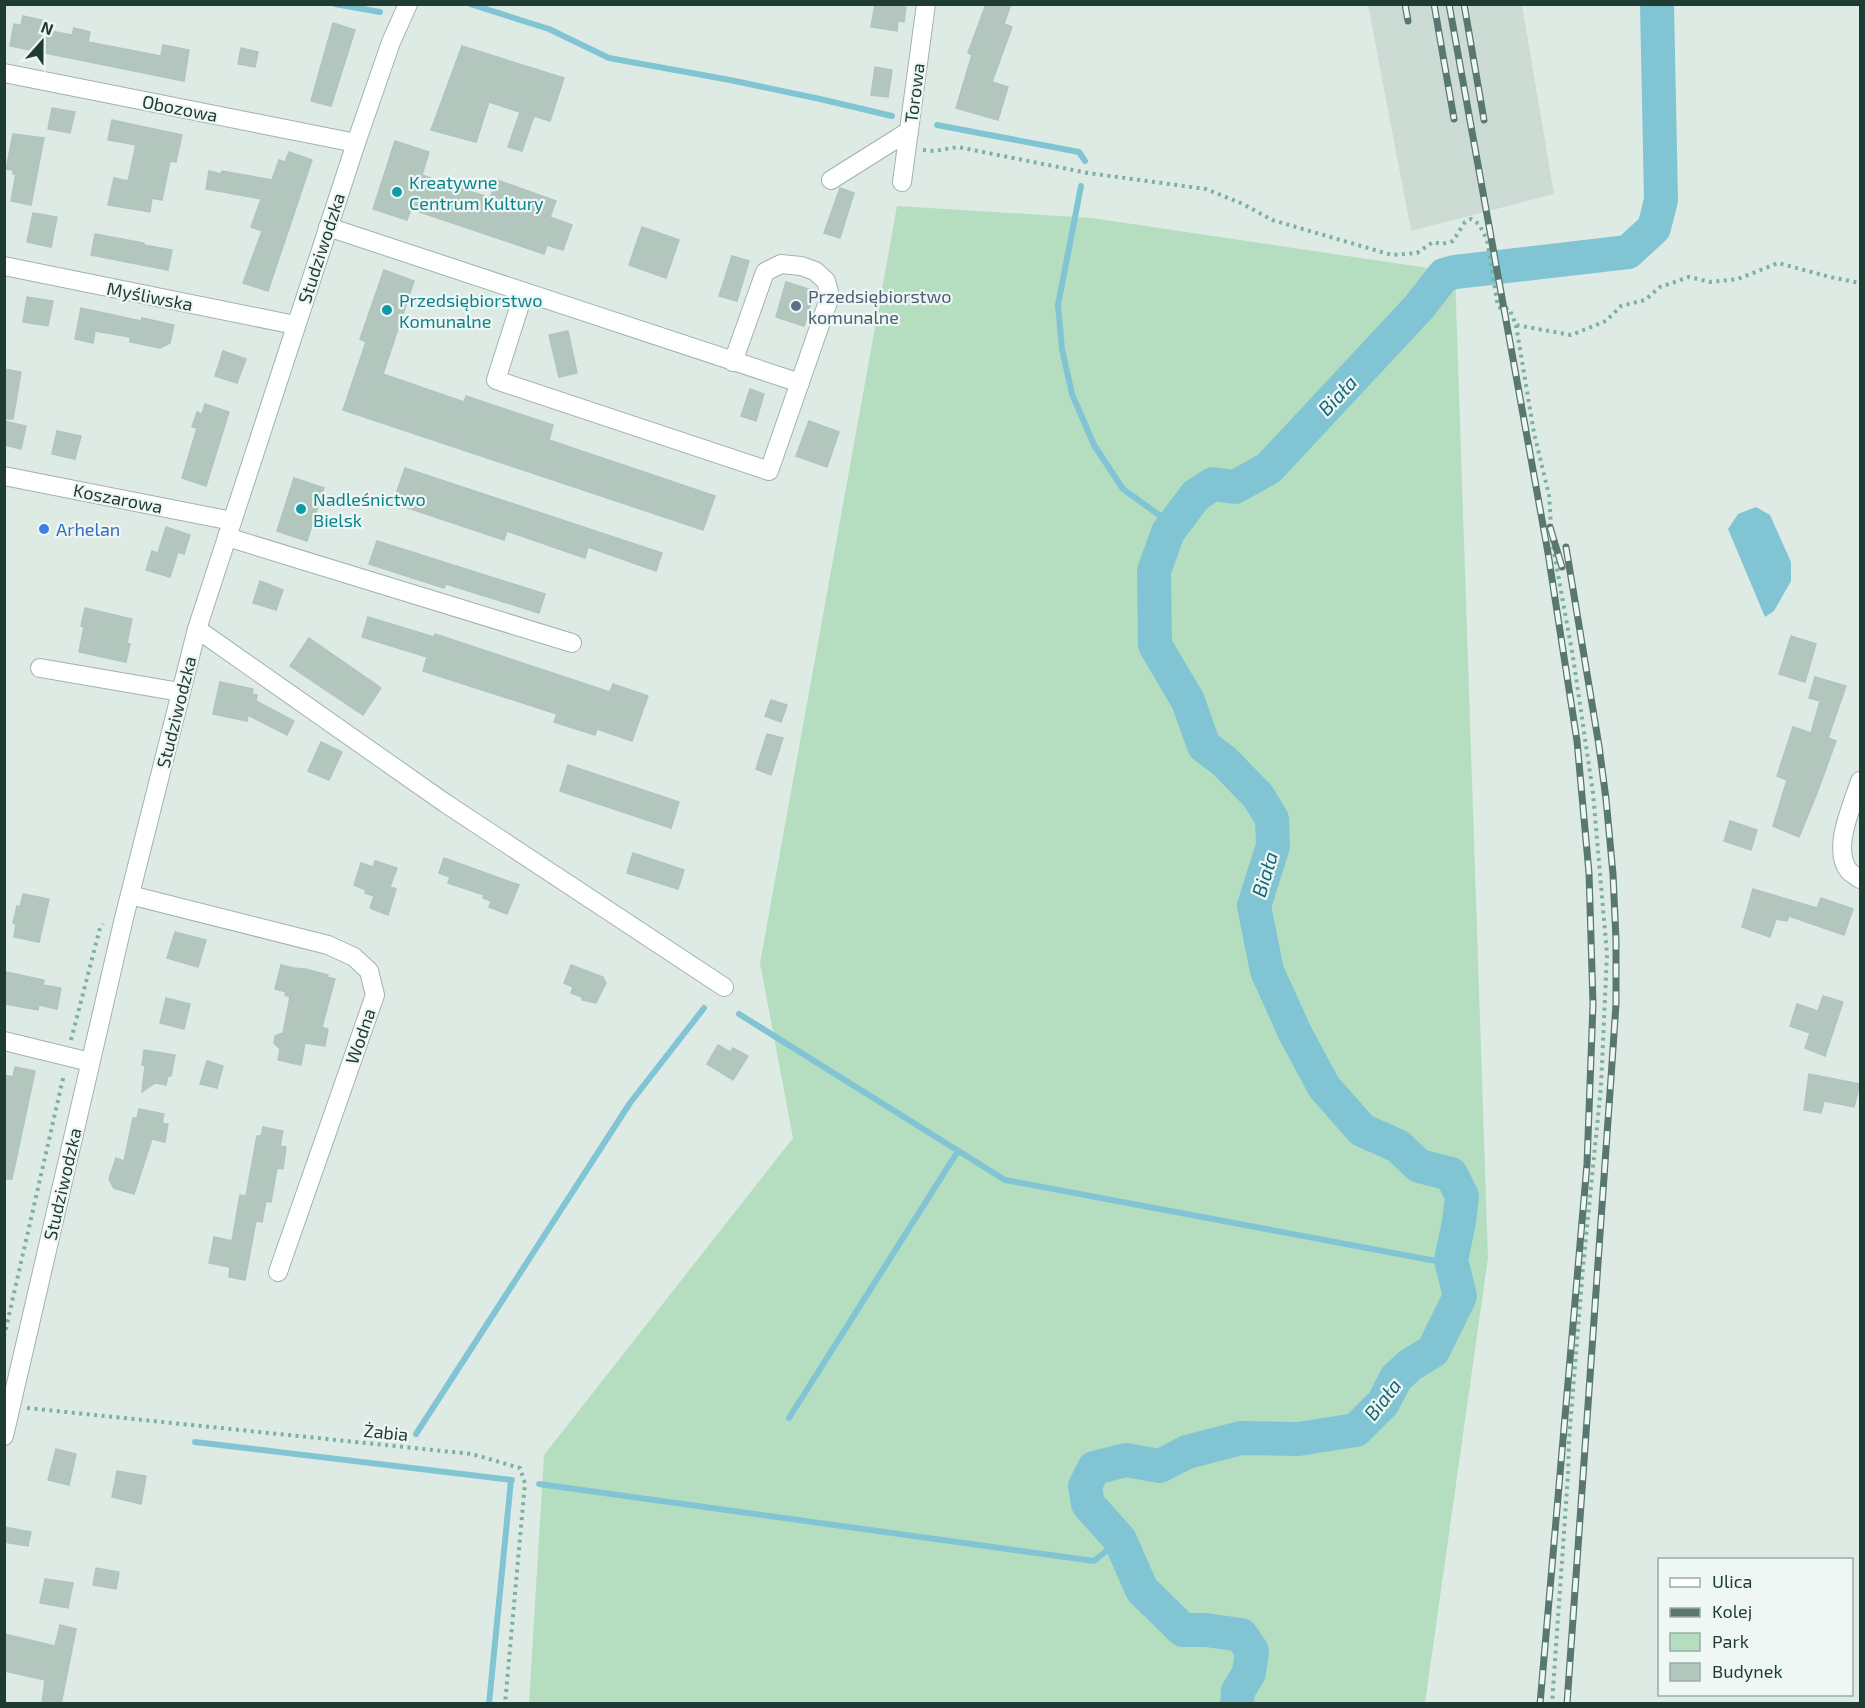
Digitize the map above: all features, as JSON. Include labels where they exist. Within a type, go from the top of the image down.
[{"type":"street","name":"Studziwodzka","points":[[4,1436],[90,1062],[197,629],[356,143],[391,42],[408,4]]},
{"type":"street","name":"Torowa","points":[[902,182],[926,4]]},
{"type":"street","name":"Obozowa","points":[[4,73],[356,143]]},
{"type":"street","points":[[831,180],[908,140]]},
{"type":"street","points":[[328,227],[800,383]]},
{"type":"street","points":[[524,292],[496,380],[769,471],[830,296],[826,281],[815,271],[801,266],[782,264],[765,272],[733,362]]},
{"type":"street","name":"Myśliwska","points":[[4,266],[295,325]]},
{"type":"street","name":"Koszarowa","points":[[4,476],[230,529],[572,643]]},
{"type":"street","points":[[197,629],[445,803],[724,987]]},
{"type":"street","points":[[40,668],[180,693]]},
{"type":"street","points":[[1860,781],[1844,831],[1842,855],[1849,871],[1860,879]]},
{"type":"street","name":"Wodna","points":[[130,895],[328,945],[354,957],[369,971],[375,995],[278,1272]]},
{"type":"street","points":[[4,1041],[90,1062]]},
{"type":"path","points":[[908,140],[934,151],[958,147],[1088,173],[1206,189],[1243,204],[1272,220],[1392,255],[1417,253],[1433,242],[1442,244],[1453,241],[1465,222],[1471,219],[1479,224],[1487,240],[1498,307],[1509,308],[1516,325],[1534,433],[1549,495],[1552,541],[1574,657],[1593,793],[1607,954],[1600,1086],[1569,1440],[1552,1704]]},
{"type":"path","points":[[1516,325],[1571,335],[1606,321],[1621,306],[1645,300],[1660,287],[1689,277],[1710,282],[1738,279],[1778,263],[1860,283]]},
{"type":"path","name":"Żabia","points":[[12,1406],[472,1454],[520,1468],[525,1483],[505,1704]]},
{"type":"shaded area","points":[[1368,5],[1522,5],[1554,194],[1411,231]]},
{"type":"green space","points":[[897,206],[1092,218],[1455,272],[1488,1258],[1425,1703],[529,1703],[544,1455],[793,1138],[760,963]]},
{"type":"water","points":[[1756,507],[1770,515],[1791,562],[1791,581],[1774,611],[1765,617],[1728,529],[1738,514]]},
{"type":"building","points":[[875,4],[901,4],[900,7],[906,7],[904,22],[898,21],[897,31],[871,27]]},
{"type":"building","points":[[986,4],[1011,4],[1004,24],[1012,27],[992,82],[1008,87],[998,120],[956,108],[972,55],[968,53]]},
{"type":"building","points":[[23,16],[42,20],[40,29],[72,35],[74,28],[90,32],[88,42],[161,56],[163,45],[189,50],[184,81],[10,46],[14,24],[21,25]]},
{"type":"building","points":[[333,23],[355,30],[331,106],[311,101]]},
{"type":"building","points":[[462,46],[564,78],[550,121],[534,116],[522,151],[508,147],[520,112],[489,102],[476,142],[431,130]]},
{"type":"building","points":[[241,48],[258,52],[255,67],[238,64]]},
{"type":"building","points":[[875,67],[892,70],[888,97],[871,95]]},
{"type":"building","points":[[52,108],[75,112],[70,133],[48,129]]},
{"type":"building","points":[[112,120],[182,135],[176,162],[170,161],[162,200],[152,198],[150,212],[108,205],[114,178],[128,181],[136,145],[108,140]]},
{"type":"building","points":[[13,134],[44,138],[31,205],[11,201],[16,174],[13,174],[13,170],[6,169]]},
{"type":"building","points":[[395,141],[429,152],[422,175],[490,198],[497,180],[556,201],[550,217],[572,225],[563,250],[547,245],[544,254],[411,209],[407,220],[373,209]]},
{"type":"building","points":[[289,152],[312,160],[268,291],[243,283],[262,231],[251,227],[261,199],[206,189],[209,171],[221,174],[222,171],[272,180],[279,160],[285,162]]},
{"type":"building","points":[[840,188],[854,193],[840,238],[824,233]]},
{"type":"building","points":[[33,213],[57,217],[51,247],[27,242]]},
{"type":"building","points":[[642,227],[679,240],[666,278],[629,265]]},
{"type":"building","points":[[95,234],[172,250],[168,270],[91,255]]},
{"type":"building","points":[[732,256],[749,261],[737,301],[719,296]]},
{"type":"building","points":[[384,270],[414,281],[383,374],[464,402],[466,396],[553,425],[549,440],[715,496],[703,530],[343,410],[366,342],[360,339]]},
{"type":"building","points":[[786,282],[815,291],[804,326],[776,317]]},
{"type":"building","points":[[27,297],[53,301],[48,326],[23,322]]},
{"type":"building","points":[[81,308],[141,321],[142,318],[174,325],[170,343],[160,348],[130,342],[130,337],[95,331],[93,343],[75,339]]},
{"type":"building","points":[[568,331],[577,373],[559,377],[549,335]]},
{"type":"building","points":[[223,351],[246,359],[237,383],[215,376]]},
{"type":"building","points":[[4,369],[21,372],[13,419],[4,419]]},
{"type":"building","points":[[750,389],[764,394],[756,421],[741,416]]},
{"type":"building","points":[[205,404],[229,412],[206,486],[182,478],[197,428],[192,427],[197,412],[202,414]]},
{"type":"building","points":[[4,421],[26,426],[21,449],[4,445]]},
{"type":"building","points":[[809,421],[839,432],[827,467],[796,456]]},
{"type":"building","points":[[57,431],[81,436],[75,459],[52,454]]},
{"type":"building","points":[[405,468],[662,553],[656,571],[588,547],[585,558],[507,531],[504,540],[393,503]]},
{"type":"building","name":"Nadleśnictwo Bielsk","points":[[294,478],[324,488],[307,541],[277,531]]},
{"type":"building","points":[[166,527],[190,535],[184,554],[178,552],[170,577],[146,570],[152,551],[158,553]]},
{"type":"building","points":[[377,541],[545,594],[539,613],[446,584],[444,588],[369,564]]},
{"type":"building","points":[[260,581],[283,590],[276,610],[253,603]]},
{"type":"building","points":[[85,608],[132,619],[126,662],[79,652]]},
{"type":"building","points":[[368,617],[434,637],[435,634],[610,692],[613,684],[648,696],[632,741],[597,729],[595,735],[554,722],[557,714],[423,671],[427,657],[362,637]]},
{"type":"building","points":[[1791,636],[1816,644],[1805,682],[1779,674]]},
{"type":"building","points":[[309,638],[381,688],[363,715],[290,666]]},
{"type":"building","points":[[1815,677],[1846,686],[1828,738],[1836,741],[1799,837],[1773,826],[1787,780],[1777,776],[1793,727],[1811,733],[1820,701],[1809,698]]},
{"type":"building","points":[[220,682],[253,689],[252,694],[257,695],[256,701],[294,721],[287,735],[248,715],[247,721],[213,714]]},
{"type":"building","points":[[771,700],[787,705],[781,722],[765,716]]},
{"type":"building","points":[[767,734],[783,738],[771,775],[756,769]]},
{"type":"building","points":[[321,742],[342,752],[329,780],[308,771]]},
{"type":"building","points":[[568,765],[679,802],[671,828],[560,791]]},
{"type":"building","points":[[1730,821],[1757,830],[1751,850],[1724,841]]},
{"type":"building","points":[[633,853],[684,870],[678,889],[627,873]]},
{"type":"building","points":[[444,858],[519,885],[507,914],[489,907],[491,901],[483,898],[484,895],[448,883],[450,877],[439,873]]},
{"type":"building","points":[[375,861],[397,868],[390,887],[396,889],[388,915],[370,908],[374,896],[354,885],[361,863],[373,867]]},
{"type":"building","points":[[1753,889],[1817,908],[1821,898],[1853,909],[1844,935],[1789,916],[1787,921],[1776,919],[1770,937],[1742,927]]},
{"type":"building","points":[[23,894],[49,899],[39,942],[14,937],[16,923],[13,923]]},
{"type":"building","points":[[175,932],[206,940],[198,967],[167,958]]},
{"type":"building","points":[[281,965],[305,969],[335,979],[322,1027],[328,1029],[325,1046],[305,1043],[301,1065],[278,1060],[280,1049],[274,1043],[275,1036],[283,1033],[290,997],[285,995],[286,992],[275,989]]},
{"type":"building","points":[[571,965],[603,977],[606,983],[596,1003],[582,1000],[582,997],[571,993],[573,987],[564,983]]},
{"type":"building","points":[[6,972],[44,980],[43,985],[61,988],[57,1009],[39,1005],[38,1010],[4,1004]]},
{"type":"building","points":[[1823,996],[1843,1002],[1825,1056],[1805,1048],[1810,1033],[1790,1026],[1797,1004],[1818,1011]]},
{"type":"building","points":[[166,998],[190,1004],[184,1029],[160,1023]]},
{"type":"building","points":[[718,1045],[730,1052],[733,1048],[748,1056],[733,1080],[707,1064]]},
{"type":"building","points":[[144,1050],[175,1055],[171,1076],[168,1076],[166,1085],[155,1083],[142,1092],[145,1066],[142,1065]]},
{"type":"building","points":[[207,1061],[223,1066],[217,1088],[200,1084]]},
{"type":"building","points":[[15,1067],[35,1071],[12,1179],[4,1179],[4,1075],[13,1077]]},
{"type":"building","points":[[1809,1074],[1860,1084],[1854,1107],[1824,1101],[1821,1113],[1804,1110]]},
{"type":"building","points":[[139,1109],[164,1114],[162,1123],[168,1124],[165,1142],[152,1139],[134,1194],[114,1188],[109,1179],[116,1158],[124,1161],[133,1118],[137,1118]]},
{"type":"building","points":[[263,1127],[283,1131],[280,1146],[286,1147],[283,1169],[277,1168],[271,1202],[266,1201],[262,1222],[256,1221],[245,1280],[229,1277],[230,1267],[209,1263],[214,1237],[232,1241],[240,1195],[246,1196],[257,1136],[261,1136]]},
{"type":"building","points":[[56,1449],[76,1454],[69,1485],[48,1480]]},
{"type":"building","points":[[117,1471],[146,1476],[141,1504],[112,1497]]},
{"type":"building","points":[[4,1527],[31,1532],[28,1546],[4,1542]]},
{"type":"building","points":[[96,1568],[119,1572],[116,1589],[93,1585]]},
{"type":"building","points":[[45,1579],[73,1583],[68,1608],[40,1603]]},
{"type":"building","points":[[60,1625],[76,1629],[61,1704],[42,1704],[45,1680],[4,1671],[4,1634],[55,1646]]},
{"type":"waterway","points":[[335,4],[380,12]]},
{"type":"waterway","points":[[470,4],[549,29],[609,58],[730,80],[892,116]]},
{"type":"waterway","name":"Biała","points":[[1237,1704],[1238,1691],[1249,1673],[1252,1651],[1241,1635],[1206,1630],[1183,1630],[1142,1590],[1120,1540],[1088,1504],[1085,1486],[1094,1468],[1126,1460],[1160,1466],[1187,1452],[1241,1438],[1298,1439],[1356,1430],[1383,1403],[1396,1378],[1410,1365],[1433,1351],[1460,1296],[1451,1260],[1462,1196],[1451,1174],[1419,1166],[1398,1146],[1362,1130],[1324,1087],[1295,1033],[1267,971],[1254,906],[1273,846],[1272,819],[1258,796],[1224,761],[1204,746],[1188,701],[1155,645],[1154,571],[1168,532],[1196,495],[1213,484],[1235,487],[1269,468],[1419,307],[1444,275],[1628,252],[1654,228],[1661,200],[1657,4]]},
{"type":"waterway","points":[[937,125],[1079,152],[1085,161]]},
{"type":"waterway","points":[[1081,186],[1058,305],[1062,349],[1072,394],[1094,445],[1123,489],[1173,525]]},
{"type":"waterway","points":[[416,1434],[630,1103],[704,1008]]},
{"type":"waterway","points":[[739,1014],[1005,1180],[1452,1264]]},
{"type":"waterway","points":[[789,1418],[958,1151]]},
{"type":"waterway","points":[[195,1442],[512,1480]]},
{"type":"waterway","points":[[489,1704],[511,1480]]},
{"type":"waterway","points":[[539,1484],[1094,1561],[1120,1540]]},
{"type":"railway","points":[[1405,4],[1408,21]]},
{"type":"railway","points":[[1434,4],[1454,119]]},
{"type":"railway","points":[[1449,4],[1548,553],[1577,741],[1589,873],[1593,1004],[1587,1164],[1540,1704]]},
{"type":"railway","points":[[1464,4],[1484,120]]},
{"type":"railway","points":[[1550,527],[1562,567]]},
{"type":"railway","points":[[1566,547],[1606,799],[1616,940],[1616,1004],[1567,1704]]},
{"type":"place","name":"Kreatywne Centrum Kultury","points":[[397,192]]},
{"type":"place","name":"Przedsiębiorstwo komunalne","points":[[796,306]]},
{"type":"place","name":"Przedsiębiorstwo Komunalne","points":[[387,310]]},
{"type":"place","name":"Nadleśnictwo Bielsk","points":[[301,509]]},
{"type":"place","name":"Arhelan","points":[[44,529]]}]
